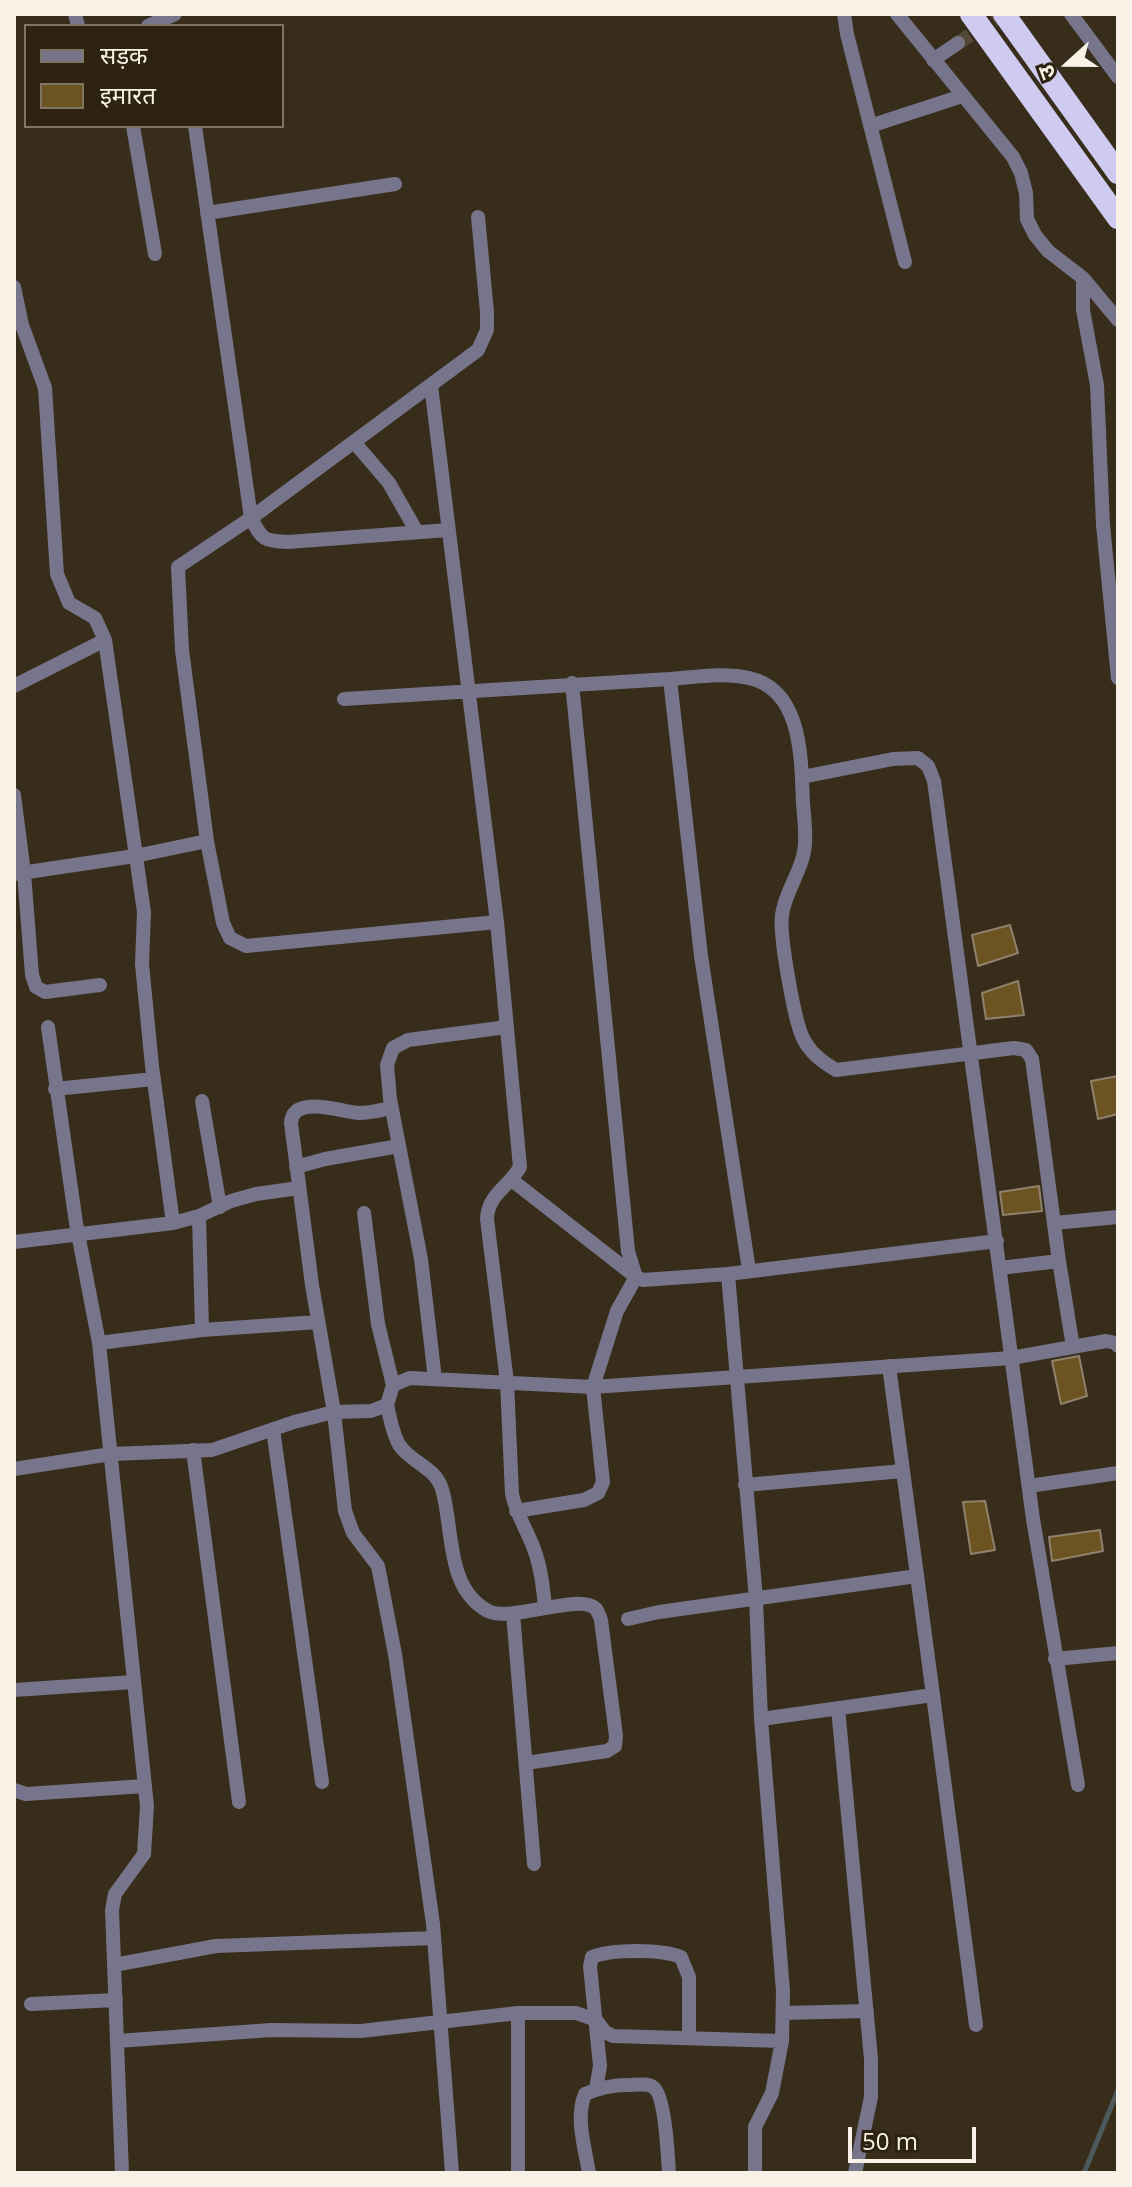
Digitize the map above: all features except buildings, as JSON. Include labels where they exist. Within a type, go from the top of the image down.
[{"type":"highway","points":[[971,14],[1118,218]]},
{"type":"highway","points":[[1004,14],[1118,173]]},
{"type":"street","points":[[153,24],[177,14]]},
{"type":"street","points":[[844,14],[905,262]]},
{"type":"street","points":[[897,14],[1013,157],[1021,173],[1027,219],[1035,235],[1048,251],[1083,278],[1118,320]]},
{"type":"street","points":[[1071,14],[1118,77]]},
{"type":"street","points":[[933,60],[958,43]]},
{"type":"street","points":[[870,126],[962,96]]},
{"type":"street","points":[[133,128],[155,254]]},
{"type":"street","points":[[195,128],[251,518],[260,536],[268,541],[448,530]]},
{"type":"street","points":[[207,213],[395,184]]},
{"type":"street","points":[[478,217],[487,330],[478,350],[251,518],[178,567],[182,650],[207,841],[223,923],[230,938],[246,946],[497,922]]},
{"type":"street","points":[[1083,278],[1083,310],[1097,385],[1103,525],[1118,678]]},
{"type":"street","points":[[15,294],[22,325],[45,388],[57,574],[69,603],[95,618],[105,640],[144,912],[142,964],[173,1223]]},
{"type":"street","points":[[431,385],[497,922],[520,1167],[513,1181],[487,1206],[507,1382],[512,1494],[542,1575],[545,1607]]},
{"type":"street","points":[[354,442],[389,483],[417,532]]},
{"type":"street","points":[[14,686],[105,640]]},
{"type":"street","points":[[344,699],[722,675],[751,678],[771,687],[787,705],[796,729],[802,777],[805,851],[786,895],[781,919],[785,959],[802,1035],[818,1060],[836,1070],[1014,1048],[1026,1050],[1032,1059],[1073,1347]]},
{"type":"street","points":[[670,679],[701,956],[749,1270]]},
{"type":"street","points":[[516,1511],[584,1500],[598,1493],[603,1482],[593,1387],[617,1311],[636,1277],[628,1251],[572,683]]},
{"type":"street","points":[[802,777],[893,759],[918,758],[928,766],[934,781],[1029,1486],[1078,1785]]},
{"type":"street","points":[[14,795],[19,874],[36,987],[45,992],[100,985]]},
{"type":"street","points":[[19,874],[207,841]]},
{"type":"street","points":[[48,1027],[55,1089],[99,1343],[147,1806],[144,1854],[115,1894],[112,1910],[122,2173]]},
{"type":"street","points":[[435,1379],[421,1259],[391,1108],[387,1065],[393,1048],[408,1040],[507,1027]]},
{"type":"street","points":[[55,1089],[154,1079]]},
{"type":"street","points":[[202,1101],[220,1207]]},
{"type":"street","points":[[391,1108],[362,1113],[324,1105],[296,1111],[291,1116],[291,1123],[318,1322],[334,1412],[345,1511],[353,1533],[378,1566],[383,1584],[434,1938],[452,2173]]},
{"type":"street","points":[[296,1167],[399,1146]]},
{"type":"street","points":[[513,1181],[643,1280],[728,1274],[997,1241]]},
{"type":"street","points":[[14,1242],[173,1223],[256,1194],[299,1188]]},
{"type":"street","points":[[364,1213],[378,1324],[393,1385],[387,1405],[399,1445],[437,1478],[463,1587],[469,1596],[488,1610],[502,1615],[545,1607],[589,1605],[597,1610],[601,1620],[615,1746],[607,1751],[526,1763]]},
{"type":"street","points":[[199,1216],[202,1330]]},
{"type":"street","points":[[1054,1223],[1118,1217]]},
{"type":"street","points":[[1000,1268],[1059,1261]]},
{"type":"street","points":[[728,1274],[756,1599],[761,1719],[783,1991],[782,2041],[772,2093],[755,2127],[755,2173]]},
{"type":"street","points":[[99,1343],[202,1330],[318,1322]]},
{"type":"street","points":[[393,1385],[410,1378],[593,1387],[1011,1358],[1106,1341],[1118,1346]]},
{"type":"street","points":[[889,1366],[976,2025]]},
{"type":"street","points":[[14,1469],[111,1454],[212,1450],[334,1412],[371,1411],[387,1405]]},
{"type":"street","points":[[273,1429],[322,1782]]},
{"type":"street","points":[[193,1450],[239,1802]]},
{"type":"street","points":[[745,1485],[903,1471]]},
{"type":"street","points":[[1029,1486],[1118,1473]]},
{"type":"street","points":[[628,1619],[645,1614],[917,1576]]},
{"type":"street","points":[[513,1614],[534,1864]]},
{"type":"street","points":[[1055,1659],[1118,1653]]},
{"type":"street","points":[[14,1690],[134,1682]]},
{"type":"street","points":[[761,1719],[933,1695]]},
{"type":"street","points":[[838,1708],[871,2059],[871,2097],[855,2173]]},
{"type":"street","points":[[14,1790],[26,1794],[145,1786]]},
{"type":"street","points":[[114,1965],[216,1946],[434,1938]]},
{"type":"street","points":[[596,2089],[600,2066],[590,1966],[592,1957],[603,1953],[669,1952],[681,1957],[689,1977],[689,2038]]},
{"type":"street","points":[[31,2004],[116,2000]]},
{"type":"street","points":[[783,2013],[867,2011]]},
{"type":"street","points":[[117,2041],[271,2030],[361,2031],[518,2013],[576,2013],[596,2020],[605,2032],[613,2036],[782,2041]]},
{"type":"street","points":[[518,2013],[518,2173]]},
{"type":"street","points":[[589,2173],[581,2103],[585,2094],[596,2089],[623,2085],[651,2085],[657,2089],[669,2173]]},
{"type":"waterway","points":[[1084,2173],[1118,2090]]},
{"type":"tunnel","points":[[958,43],[1003,14]]}]
